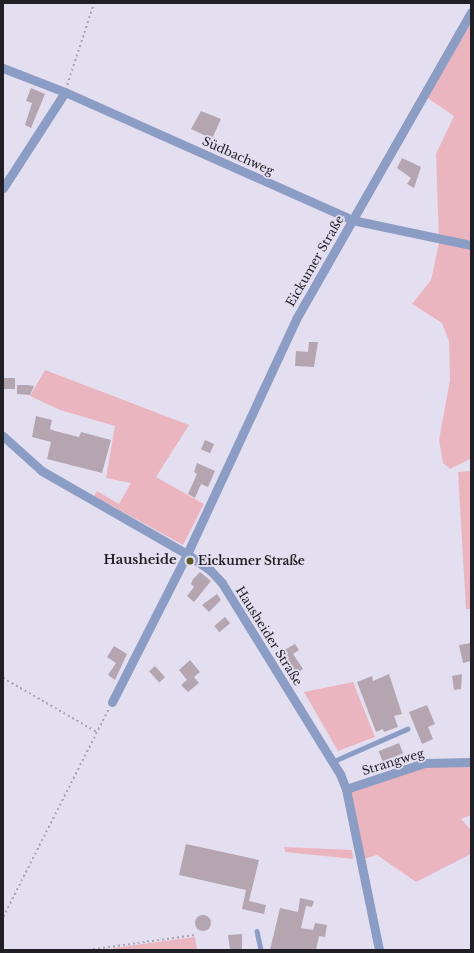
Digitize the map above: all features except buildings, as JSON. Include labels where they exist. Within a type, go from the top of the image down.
[{"type":"street","name":"Eickumer Straße","points":[[112,702],[187,554],[282,347],[352,220],[471,12]]},
{"type":"street","name":"Südbachweg","points":[[3,68],[64,92],[352,220],[471,245]]},
{"type":"street","points":[[3,188],[64,92]]},
{"type":"street","name":"Hausheider Straße","points":[[3,436],[42,471],[187,554],[210,570],[222,583],[334,761],[346,789],[379,950]]},
{"type":"street","name":"Strangweg","points":[[346,789],[424,763],[471,762]]},
{"type":"lane","points":[[334,761],[407,729]]},
{"type":"lane","points":[[256,931],[261,950]]},
{"type":"path","points":[[64,92],[94,3]]},
{"type":"path","points":[[3,678],[97,732]]},
{"type":"path","points":[[3,917],[112,702]]},
{"type":"path","points":[[88,950],[195,935]]},
{"type":"shaded area","points":[[471,18],[471,609],[466,609],[458,472],[470,471],[470,459],[450,469],[443,463],[439,440],[450,380],[449,341],[442,323],[412,304],[431,280],[439,243],[436,154],[454,116],[426,97]]},
{"type":"shaded area","points":[[45,370],[189,425],[156,477],[204,504],[183,545],[94,496],[97,491],[119,504],[131,483],[106,478],[115,426],[60,410],[30,396]]},
{"type":"shaded area","points":[[353,682],[375,737],[338,751],[304,692]]},
{"type":"shaded area","points":[[471,764],[471,815],[461,819],[471,830],[471,854],[416,882],[377,855],[364,859],[348,791],[427,766]]},
{"type":"shaded area","points":[[284,847],[352,850],[353,859],[285,852]]},
{"type":"shaded area","points":[[195,937],[197,950],[113,950],[113,948]]},
{"type":"place","name":"Eickumer Straße","points":[[190,561]]},
{"type":"district","name":"Hausheide","points":[[140,560]]}]
